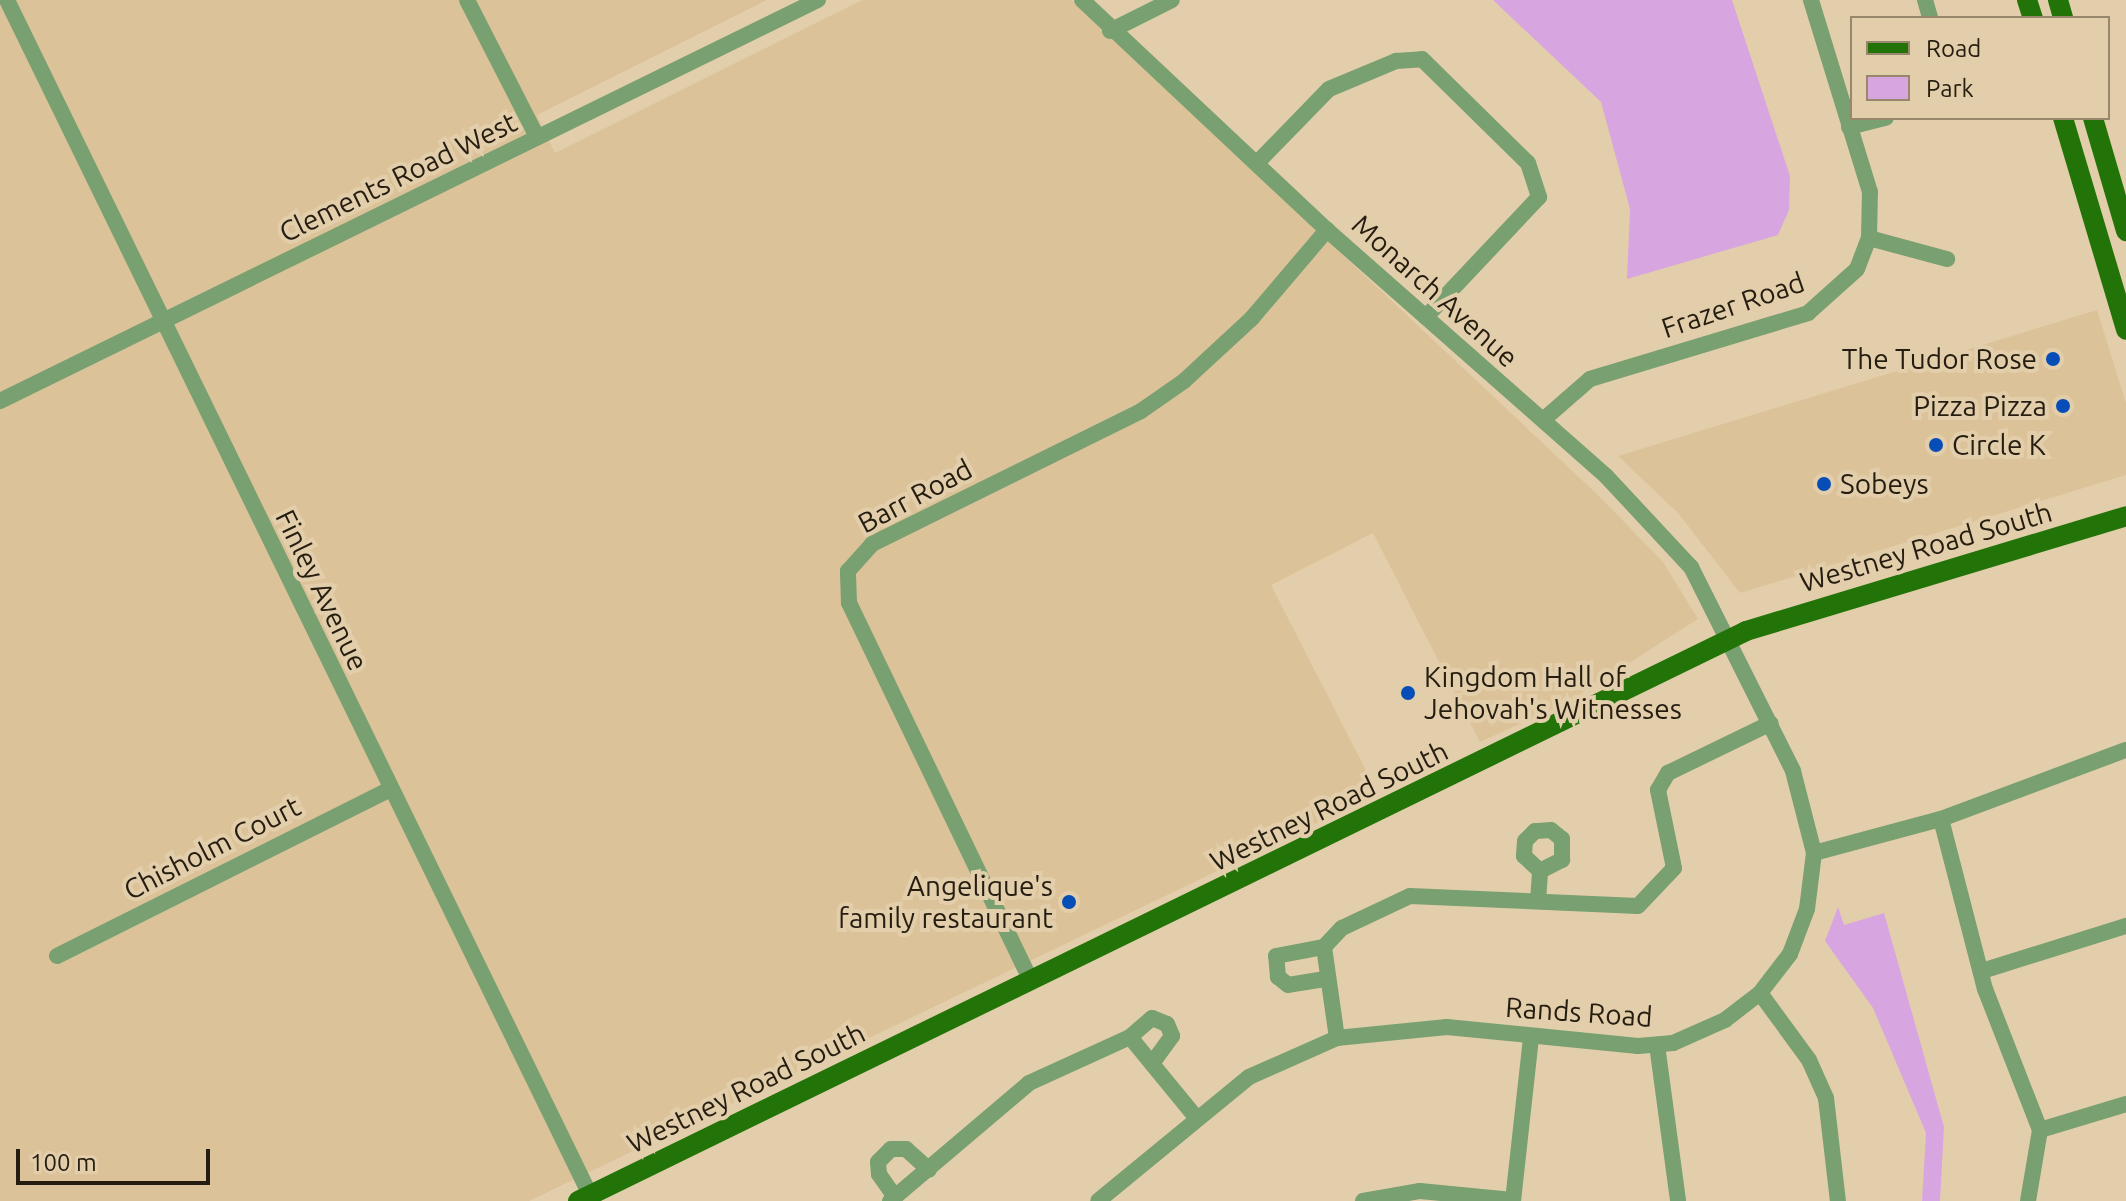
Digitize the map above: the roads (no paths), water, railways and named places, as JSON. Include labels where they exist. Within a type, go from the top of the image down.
[{"type":"main road","points":[[2064,120],[2126,330]]},
{"type":"main road","points":[[2094,120],[2126,231]]},
{"type":"main road","name":"Westney Road South","points":[[587,1199],[1730,640],[1814,607],[2126,516]]},
{"type":"street","name":"Finley Avenue","points":[[7,0],[165,320],[587,1199]]},
{"type":"street","points":[[467,0],[537,137]]},
{"type":"street","name":"Clements Road West","points":[[0,401],[818,0]]},
{"type":"street","name":"Monarch Avenue","points":[[1082,0],[1110,31],[1327,230],[1543,420],[1691,567],[1730,640]]},
{"type":"street","points":[[1110,31],[1172,0]]},
{"type":"street","name":"Frazer Road","points":[[1543,420],[1590,379],[1808,313],[1839,291],[1869,238],[1870,192],[1811,0]]},
{"type":"street","points":[[1257,163],[1329,89],[1396,61],[1422,59],[1528,163],[1539,197],[1426,317]]},
{"type":"street","points":[[1849,127],[1878,120]]},
{"type":"street","name":"Barr Road","points":[[1031,981],[849,603],[848,571],[872,544],[1141,411],[1184,381],[1252,318],[1327,230]]},
{"type":"street","points":[[1869,238],[1947,259]]},
{"type":"street","name":"Rands Road","points":[[1098,1201],[1195,1116],[1249,1077],[1337,1038],[1447,1027],[1531,1037],[1657,1045],[1725,1020],[1760,993],[1801,928],[1814,853],[1807,805],[1730,640]]},
{"type":"street","points":[[1325,979],[1288,985],[1278,977],[1276,956],[1324,947],[1342,928],[1410,896],[1538,901],[1620,911],[1653,896],[1674,868],[1658,790],[1668,773],[1771,723]]},
{"type":"street","points":[[1814,853],[1941,819],[2126,750]]},
{"type":"street","name":"Chisholm Court","points":[[57,956],[391,789]]},
{"type":"street","points":[[1941,819],[1982,971],[2040,1130],[2028,1201]]},
{"type":"street","points":[[1538,901],[1540,871]]},
{"type":"street","points":[[1982,971],[2126,926]]},
{"type":"street","points":[[1324,947],[1325,979],[1337,1038]]},
{"type":"street","points":[[1760,993],[1809,1060],[1826,1098],[1836,1138],[1838,1201]]},
{"type":"street","points":[[929,1170],[906,1149],[891,1149],[878,1162],[879,1174],[892,1199],[929,1170],[1029,1083],[1130,1037],[1152,1018],[1167,1024],[1168,1049],[1152,1064]]},
{"type":"street","points":[[1130,1037],[1195,1116]]},
{"type":"street","points":[[1363,1201],[1420,1191],[1513,1200],[1531,1037]]},
{"type":"street","points":[[1657,1045],[1678,1201]]},
{"type":"street","points":[[2040,1130],[2126,1104]]},
{"type":"place","name":"The Tudor Rose","points":[[2053,359]]},
{"type":"place","name":"Pizza Pizza","points":[[2063,406]]},
{"type":"place","name":"Circle K","points":[[1936,445]]},
{"type":"place","name":"Sobeys","points":[[1824,484]]},
{"type":"place","name":"Kingdom Hall of Jehovah's Witnesses","points":[[1408,693]]},
{"type":"place","name":"Angelique's family restaurant","points":[[1069,902]]}]
